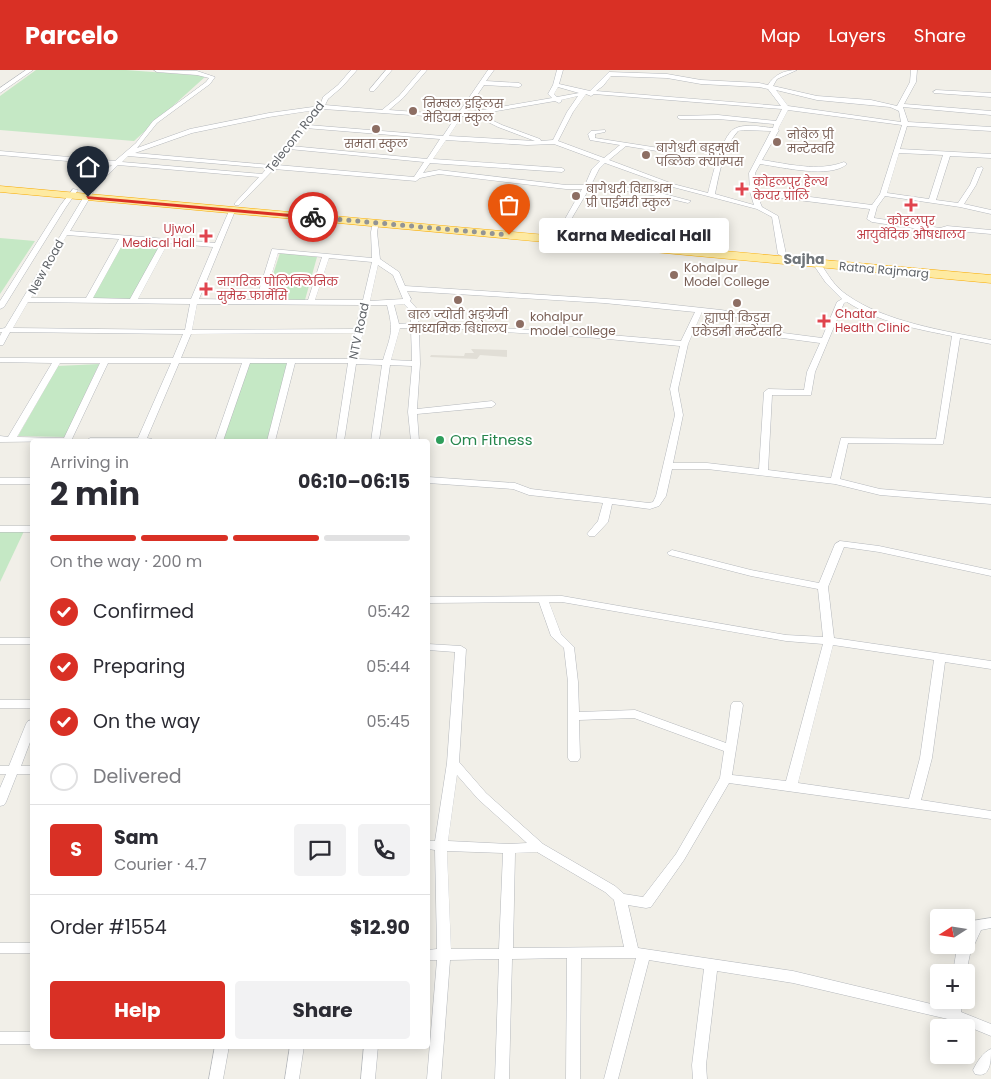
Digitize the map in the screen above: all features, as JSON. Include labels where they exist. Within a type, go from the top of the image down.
[{"type":"highway","name":"Ratna Rajmarg","points":[[0,183],[73,193]]},
{"type":"highway","name":"Ratna Rajmarg","points":[[0,190],[89,194],[991,279]]},
{"type":"highway","name":"Ratna Rajmarg","points":[[235,208],[560,233],[991,272]]},
{"type":"street","points":[[0,91],[30,70]]},
{"type":"street","name":"New Road","points":[[0,343],[4,330],[28,300],[95,183],[138,144],[155,122],[208,83],[212,77],[197,73],[157,70]]},
{"type":"street","name":"Telecom Road","points":[[143,439],[188,332],[194,302],[216,245],[235,208],[273,166],[303,126],[322,107],[325,98],[340,86],[354,70]]},
{"type":"street","points":[[372,90],[389,70]]},
{"type":"street","points":[[384,111],[401,97],[424,70]]},
{"type":"street","points":[[126,154],[416,179],[491,70]]},
{"type":"street","points":[[560,70],[556,85],[551,94],[571,111]]},
{"type":"street","points":[[770,87],[774,78],[794,70]]},
{"type":"street","points":[[914,70],[913,82],[901,107],[905,124],[883,194],[874,207],[870,219],[940,230],[947,228],[991,232]]},
{"type":"street","points":[[461,116],[586,93],[601,85],[606,76],[614,72],[770,87],[817,98],[872,102],[990,118]]},
{"type":"street","points":[[698,101],[707,82]]},
{"type":"street","points":[[483,83],[518,85]]},
{"type":"street","points":[[556,85],[586,93],[786,108],[861,116],[905,124],[991,129]]},
{"type":"street","points":[[770,87],[786,108]]},
{"type":"street","points":[[936,92],[991,95]]},
{"type":"street","points":[[555,142],[571,111],[586,93]]},
{"type":"street","points":[[126,154],[190,131],[269,115],[322,107],[481,116],[500,126],[546,142]]},
{"type":"street","points":[[758,208],[752,192],[752,173],[760,162],[786,108]]},
{"type":"street","points":[[680,117],[718,117],[777,126]]},
{"type":"street","points":[[597,125],[603,131]]},
{"type":"street","points":[[303,126],[445,138],[555,142],[671,185],[758,208],[775,216],[782,254]]},
{"type":"street","points":[[711,196],[728,143],[735,131],[741,128],[777,126]]},
{"type":"street","points":[[624,144],[611,134],[603,131],[595,130],[591,134],[592,139],[601,141],[657,149]]},
{"type":"street","points":[[601,141],[615,147],[618,151]]},
{"type":"street","points":[[560,233],[571,210],[586,188],[596,168],[624,144]]},
{"type":"street","points":[[287,147],[429,161],[562,170]]},
{"type":"street","points":[[896,150],[991,156]]},
{"type":"street","points":[[0,153],[264,176]]},
{"type":"street","points":[[932,200],[948,154]]},
{"type":"street","points":[[760,162],[812,168],[840,168],[844,164]]},
{"type":"street","points":[[960,205],[973,185],[980,168]]},
{"type":"street","points":[[418,176],[439,172],[586,188],[609,187],[649,192],[688,201]]},
{"type":"street","points":[[752,192],[874,207]]},
{"type":"street","name":"New Road","points":[[0,307],[73,193]]},
{"type":"street","points":[[883,194],[932,200],[991,212]]},
{"type":"street","name":"NTV Road","points":[[340,439],[352,361],[360,330],[364,303],[376,260],[374,232],[376,222]]},
{"type":"street","points":[[65,233],[216,245]]},
{"type":"street","points":[[88,302],[123,238]]},
{"type":"street","points":[[132,302],[165,242]]},
{"type":"street","points":[[259,302],[275,251],[376,260],[396,274],[407,299],[406,301],[414,310],[416,360],[412,412],[415,439]]},
{"type":"street","points":[[311,302],[326,256]]},
{"type":"street","points":[[817,264],[826,278],[848,299],[869,310],[956,336],[991,342]]},
{"type":"street","points":[[402,288],[605,300],[699,310],[751,317],[756,326],[756,332],[825,341]]},
{"type":"street","points":[[763,473],[768,392],[808,393],[811,372],[841,302],[848,299]]},
{"type":"street","points":[[28,300],[364,303],[406,301]]},
{"type":"street","points":[[375,439],[396,335],[396,326],[390,303]]},
{"type":"street","points":[[430,480],[515,486],[529,492],[650,506],[656,504],[661,496],[679,415],[674,389],[684,344],[699,310]]},
{"type":"street","points":[[396,326],[598,336],[684,344]]},
{"type":"street","points":[[4,330],[188,332],[360,330]]},
{"type":"street","points":[[835,481],[844,440],[940,442],[956,336]]},
{"type":"street","points":[[0,360],[352,361],[389,363],[416,360]]},
{"type":"street","points":[[12,438],[57,360]]},
{"type":"street","points":[[67,439],[105,361]]},
{"type":"street","points":[[219,439],[246,362]]},
{"type":"street","points":[[272,439],[291,362]]},
{"type":"street","points":[[412,412],[492,404]]},
{"type":"street","points":[[0,439],[30,439]]},
{"type":"street","points":[[668,466],[707,466],[835,481],[880,492],[991,501]]},
{"type":"street","points":[[0,481],[30,481]]},
{"type":"street","points":[[592,534],[603,522],[608,502]]},
{"type":"street","points":[[0,529],[30,529]]},
{"type":"street","points":[[791,786],[828,641],[823,587],[840,544],[879,549],[991,573]]},
{"type":"street","points":[[672,553],[751,573],[823,587]]},
{"type":"street","points":[[543,599],[556,636],[570,647],[574,758]]},
{"type":"street","points":[[430,600],[562,599],[786,638],[828,641],[991,665]]},
{"type":"street","points":[[0,641],[30,642]]},
{"type":"street","points":[[430,647],[461,649],[453,763],[434,845],[444,955],[434,1079]]},
{"type":"street","points":[[914,803],[926,758],[940,658]]},
{"type":"street","points":[[0,704],[30,704]]},
{"type":"street","points":[[620,898],[646,902],[680,857],[726,778],[737,705]]},
{"type":"street","points":[[573,716],[635,714],[730,749]]},
{"type":"street","points":[[0,802],[30,729]]},
{"type":"street","points":[[453,763],[482,796],[539,847],[610,889],[620,898],[638,953],[610,1079]]},
{"type":"street","points":[[0,770],[30,770]]},
{"type":"street","points":[[726,778],[991,815]]},
{"type":"street","points":[[434,845],[509,849],[539,847]]},
{"type":"street","points":[[502,1079],[509,849]]},
{"type":"street","points":[[961,964],[963,954],[977,925],[991,923]]},
{"type":"street","points":[[0,948],[30,948]]},
{"type":"street","points":[[430,955],[638,953],[794,977],[954,1015],[991,1030]]},
{"type":"street","points":[[573,1079],[574,954]]},
{"type":"street","points":[[700,1079],[699,1065],[711,965]]},
{"type":"street","points":[[954,1015],[955,1009]]},
{"type":"street","points":[[0,1038],[30,1038]]},
{"type":"street","points":[[216,1079],[221,1049]]},
{"type":"street","points":[[292,1079],[297,1049]]},
{"type":"street","points":[[368,1079],[372,1049]]},
{"type":"street","points":[[980,1070],[991,1055]]},
{"type":"shaded area","points":[[471,349],[507,350],[507,357],[480,355],[477,359],[430,357],[431,355],[464,356],[465,353],[474,353]]},
{"type":"green space","points":[[36,70],[126,70],[206,76],[134,141],[0,130],[0,96]]},
{"type":"green space","points":[[0,238],[35,241],[0,294]]},
{"type":"green space","points":[[123,238],[165,242],[132,302],[88,301]]},
{"type":"green space","points":[[280,253],[317,257],[305,300],[265,299]]},
{"type":"green space","points":[[248,363],[288,363],[271,439],[221,439]]},
{"type":"green space","points":[[99,364],[65,437],[18,436],[58,366]]},
{"type":"green space","points":[[0,529],[25,529],[0,582]]},
{"type":"way so far","points":[[313,217],[509,235]]},
{"type":"place","name":"निम्बल इङ्लिस मेडियम स्कुल","points":[[413,111]]},
{"type":"place","name":"समता स्कुल","points":[[376,129]]},
{"type":"place","name":"नोबेल प्री मन्टेस्वरि","points":[[777,142]]},
{"type":"place","name":"बागेश्वरी बहुमुखी पब्लिक क्याम्पस","points":[[646,155]]},
{"type":"place","name":"कोहलपुर हेल्थ केयर प्रालि","points":[[742,189]]},
{"type":"place","name":"बागेश्वरी विद्याश्रम प्री पाईमरी स्कुल","points":[[576,196]]},
{"type":"place","name":"कोहलपुर आयुर्वेदिक औषधालय","points":[[911,205]]},
{"type":"place","name":"Karna Medical Hall","points":[[509,235]]},
{"type":"place","name":"Ujwol Medical Hall","points":[[206,236]]},
{"type":"place","name":"Kohalpur Model College","points":[[674,275]]},
{"type":"place","name":"नागरिक पोलिक्लिनिक सुमेरु फार्मेसि","points":[[206,289]]},
{"type":"place","name":"बाल ज्योती अङ्ग्रेजी माध्यमिक बिधालय","points":[[458,300]]},
{"type":"place","name":"ह्याप्पी किड्स एकेडमी मन्टेस्वरि","points":[[737,303]]},
{"type":"place","name":"Chatar Health Clinic","points":[[824,321]]},
{"type":"place","name":"kohalpur model college","points":[[520,324]]},
{"type":"place","name":"Om Fitness","points":[[440,440]]},
{"type":"district","name":"Sajha","points":[[804,259]]},
{"type":"route","points":[[88,197],[313,217]]}]
